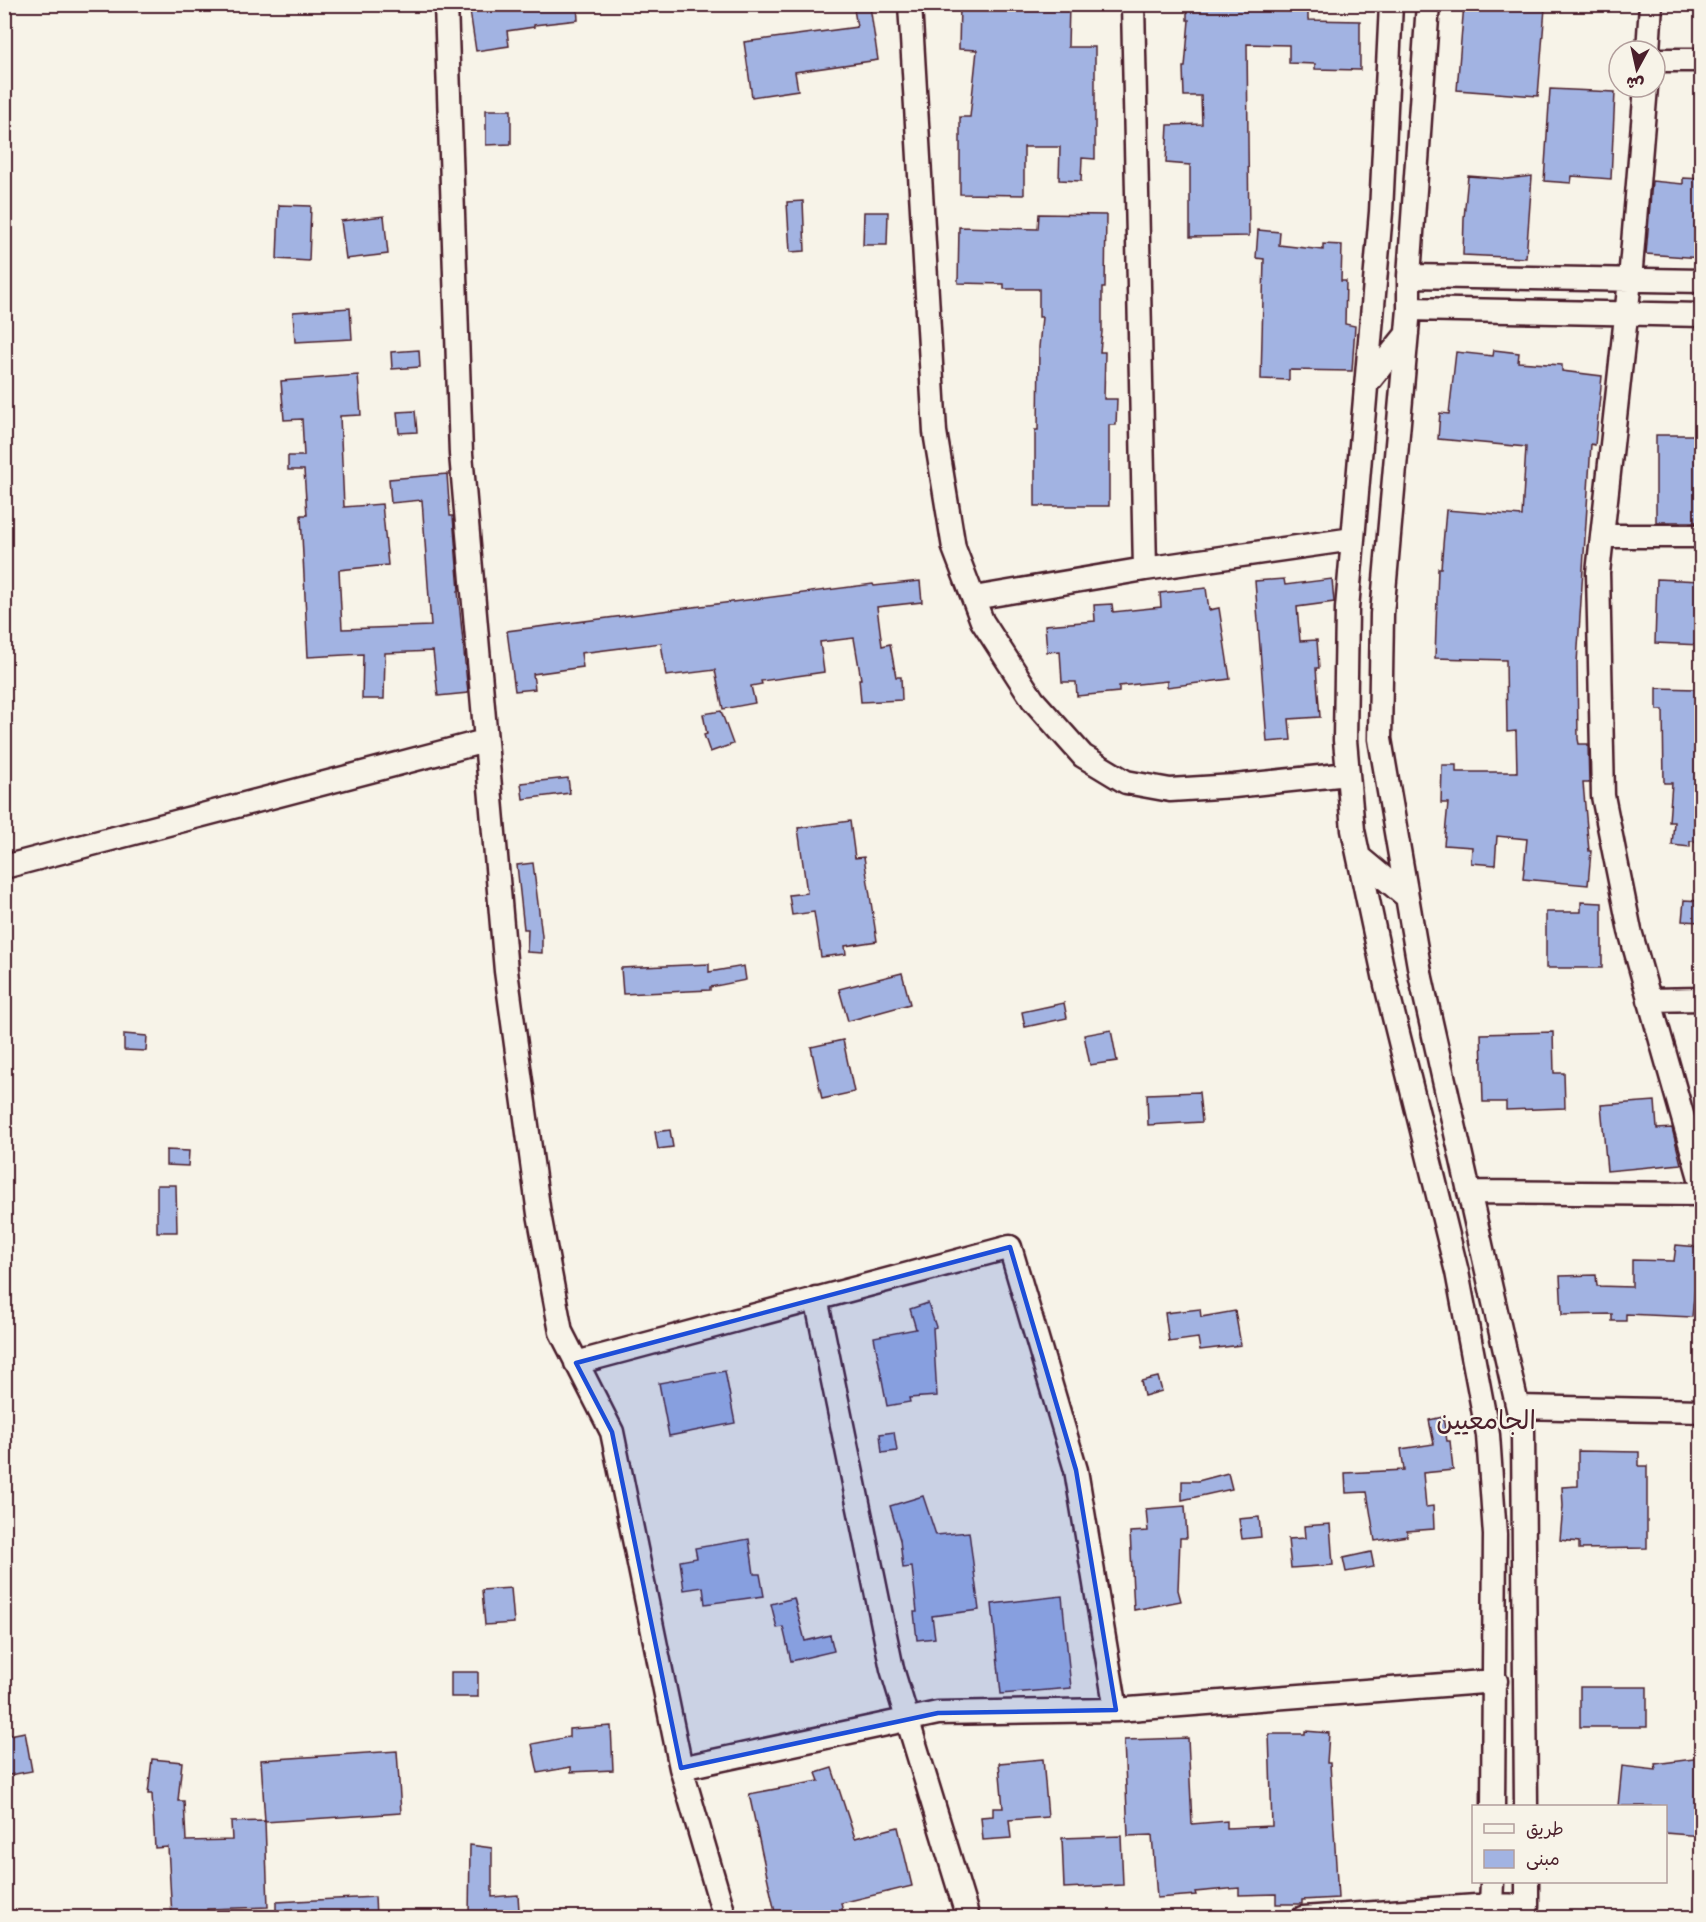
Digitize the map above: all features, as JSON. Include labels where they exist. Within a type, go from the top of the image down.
[{"type":"street","points":[[446,4],[461,454],[506,971],[539,1214],[561,1332],[612,1432],[681,1768],[725,1917]]},
{"type":"street","points":[[910,4],[935,432],[954,548],[982,621],[1033,700],[1083,756],[1126,782],[1170,790],[1348,774]]},
{"type":"street","points":[[1133,4],[1145,569]]},
{"type":"street","points":[[1391,4],[1381,212],[1347,609],[1345,728],[1353,830],[1386,985],[1457,1272],[1488,1435],[1495,1535],[1496,1681],[1493,1805]]},
{"type":"street","points":[[1428,4],[1409,276],[1409,309],[1382,614],[1380,739],[1420,978],[1523,1431],[1526,1805]]},
{"type":"street","points":[[1649,39],[1651,4]]},
{"type":"street","points":[[1667,60],[1701,60]]},
{"type":"street","points":[[1645,99],[1630,280],[1598,573],[1603,796],[1630,931],[1701,1185]]},
{"type":"street","points":[[1409,276],[1701,281]]},
{"type":"street","points":[[1445,310],[1499,278]]},
{"type":"street","points":[[1409,309],[1701,315]]},
{"type":"street","points":[[1366,385],[1407,334]]},
{"type":"street","points":[[1602,536],[1701,536]]},
{"type":"street","points":[[974,598],[1145,569],[1352,550],[1388,540]]},
{"type":"street","points":[[4,867],[485,741]]},
{"type":"street","points":[[1359,857],[1407,897]]},
{"type":"street","points":[[1649,1000],[1701,999]]},
{"type":"street","points":[[1469,1192],[1701,1194]]},
{"type":"street","points":[[576,1363],[1010,1246],[1076,1470],[1116,1710]]},
{"type":"street","points":[[816,1298],[892,1670],[969,1917]]},
{"type":"street","points":[[1518,1407],[1701,1411]]},
{"type":"street","points":[[681,1768],[938,1713],[1116,1710],[1496,1681]]},
{"type":"street","points":[[1491,1905],[1492,1883]]},
{"type":"street","points":[[1303,1917],[1491,1905],[1527,1906],[1527,1883]]},
{"type":"highlighted area","points":[[1010,1247],[1076,1470],[1116,1710],[938,1713],[681,1768],[612,1432],[576,1363]]},
{"type":"building","points":[[469,4],[577,4],[578,20],[507,31],[509,46],[476,51]]},
{"type":"building","points":[[960,4],[1069,4],[1068,47],[1095,47],[1095,159],[1082,158],[1081,181],[1059,180],[1060,147],[1024,147],[1024,195],[960,194],[960,117],[970,117],[977,50],[959,49]]},
{"type":"building","points":[[1187,4],[1308,4],[1308,20],[1360,21],[1360,70],[1315,69],[1315,64],[1289,63],[1289,45],[1247,44],[1249,236],[1190,237],[1190,165],[1166,163],[1168,125],[1202,124],[1201,96],[1184,96],[1183,67],[1185,67],[1189,20],[1187,20]]},
{"type":"building","points":[[1464,4],[1501,4],[1545,8],[1538,96],[1457,90]]},
{"type":"building","points":[[870,6],[878,60],[795,72],[798,90],[752,97],[744,42],[857,27],[854,9]]},
{"type":"building","points":[[1550,89],[1607,92],[1607,99],[1615,99],[1611,179],[1572,176],[1571,183],[1544,181]]},
{"type":"building","points":[[486,110],[511,110],[511,144],[486,145]]},
{"type":"building","points":[[1468,176],[1507,179],[1532,176],[1526,258],[1463,255]]},
{"type":"building","points":[[1683,178],[1701,179],[1701,258],[1646,254],[1652,181],[1683,184]]},
{"type":"building","points":[[803,201],[805,251],[790,252],[787,202]]},
{"type":"building","points":[[279,205],[311,206],[309,261],[277,259]]},
{"type":"building","points":[[864,212],[888,212],[887,245],[863,245]]},
{"type":"building","points":[[1039,214],[1106,215],[1105,288],[1102,288],[1100,352],[1105,352],[1104,399],[1117,399],[1116,425],[1109,425],[1109,506],[1035,506],[1035,430],[1038,430],[1039,347],[1042,317],[1039,317],[1039,289],[1004,289],[1004,284],[958,283],[959,227],[1038,229]]},
{"type":"building","points":[[384,216],[388,254],[346,259],[341,221]]},
{"type":"building","points":[[1258,230],[1280,232],[1279,245],[1323,250],[1323,244],[1342,245],[1341,281],[1346,281],[1345,324],[1355,326],[1352,371],[1289,370],[1289,380],[1261,379],[1264,259],[1256,258]]},
{"type":"building","points":[[350,308],[352,339],[295,342],[293,312]]},
{"type":"building","points":[[419,350],[420,367],[392,369],[391,352]]},
{"type":"building","points":[[1494,350],[1519,353],[1518,362],[1562,365],[1562,371],[1602,376],[1595,445],[1591,444],[1577,663],[1578,739],[1579,744],[1588,744],[1589,783],[1583,783],[1589,851],[1591,851],[1588,885],[1523,879],[1527,839],[1497,836],[1495,865],[1471,863],[1472,847],[1444,845],[1448,803],[1441,803],[1442,765],[1456,765],[1456,772],[1517,772],[1516,731],[1507,732],[1506,660],[1435,658],[1438,568],[1441,568],[1446,510],[1522,516],[1526,447],[1438,439],[1440,413],[1449,414],[1456,352],[1493,356]]},
{"type":"building","points":[[358,375],[361,415],[340,416],[344,507],[382,504],[388,565],[339,570],[342,629],[431,626],[422,500],[391,503],[389,479],[447,474],[450,516],[453,516],[468,693],[438,696],[433,651],[385,653],[384,699],[362,699],[363,654],[308,657],[301,515],[307,515],[304,470],[288,470],[288,456],[304,456],[302,419],[284,420],[281,381]]},
{"type":"building","points":[[415,411],[417,432],[399,433],[397,412]]},
{"type":"building","points":[[1656,435],[1701,435],[1701,522],[1656,522]]},
{"type":"building","points":[[1284,579],[1285,585],[1332,579],[1334,602],[1297,607],[1300,641],[1317,640],[1319,668],[1316,668],[1320,717],[1289,719],[1291,740],[1267,742],[1255,581]]},
{"type":"building","points":[[1657,579],[1701,581],[1701,645],[1655,643]]},
{"type":"building","points":[[920,581],[922,602],[877,607],[882,646],[890,644],[896,677],[901,677],[902,700],[861,702],[859,679],[861,679],[854,638],[820,642],[824,672],[761,681],[762,684],[751,686],[755,703],[723,709],[715,670],[666,676],[661,643],[581,653],[583,667],[533,674],[535,689],[515,691],[507,631],[873,584],[874,586]]},
{"type":"building","points":[[1206,588],[1209,610],[1219,608],[1230,679],[1167,687],[1167,681],[1119,686],[1119,692],[1077,696],[1076,682],[1062,682],[1060,651],[1047,652],[1045,625],[1095,621],[1094,605],[1112,604],[1113,612],[1161,607],[1160,593]]},
{"type":"building","points":[[1657,688],[1696,689],[1696,735],[1701,735],[1701,842],[1690,841],[1690,847],[1672,845],[1674,822],[1669,822],[1672,783],[1664,783],[1663,710],[1657,710]]},
{"type":"building","points":[[721,711],[733,744],[710,752],[704,735],[707,734],[703,714]]},
{"type":"building","points":[[568,778],[570,793],[523,799],[521,783]]},
{"type":"building","points":[[850,821],[855,858],[864,857],[877,941],[845,946],[846,954],[821,957],[814,912],[792,915],[789,895],[807,893],[798,828]]},
{"type":"building","points":[[533,863],[542,953],[527,952],[528,929],[524,929],[517,865]]},
{"type":"building","points":[[1684,900],[1701,901],[1701,922],[1682,921]]},
{"type":"building","points":[[1581,902],[1602,903],[1602,968],[1546,968],[1546,912],[1581,912]]},
{"type":"building","points":[[709,964],[709,972],[744,966],[746,980],[710,987],[710,990],[623,994],[621,968]]},
{"type":"building","points":[[902,973],[910,1004],[848,1021],[839,989]]},
{"type":"building","points":[[1064,1003],[1067,1018],[1025,1027],[1022,1012]]},
{"type":"building","points":[[1111,1030],[1117,1061],[1090,1065],[1084,1035]]},
{"type":"building","points":[[1553,1032],[1554,1073],[1564,1073],[1565,1108],[1506,1110],[1506,1102],[1483,1102],[1481,1034]]},
{"type":"building","points":[[124,1034],[147,1036],[146,1051],[124,1050]]},
{"type":"building","points":[[843,1040],[854,1092],[822,1099],[811,1047]]},
{"type":"building","points":[[1199,1092],[1202,1122],[1148,1125],[1147,1094]]},
{"type":"building","points":[[1655,1101],[1657,1129],[1672,1128],[1681,1164],[1607,1171],[1601,1105]]},
{"type":"building","points":[[670,1130],[673,1147],[658,1149],[655,1132]]},
{"type":"building","points":[[166,1150],[189,1151],[188,1166],[166,1165]]},
{"type":"building","points":[[157,1185],[176,1185],[177,1232],[157,1232]]},
{"type":"building","points":[[1676,1245],[1699,1247],[1692,1317],[1626,1314],[1626,1321],[1612,1321],[1612,1314],[1562,1315],[1560,1276],[1596,1275],[1597,1286],[1632,1287],[1632,1260],[1674,1261]]},
{"type":"building","points":[[928,1303],[936,1327],[933,1328],[937,1396],[909,1398],[910,1402],[887,1406],[874,1337],[916,1329],[910,1309]]},
{"type":"building","points":[[1200,1309],[1201,1317],[1235,1311],[1241,1345],[1200,1350],[1198,1338],[1169,1342],[1165,1313]]},
{"type":"building","points":[[725,1371],[735,1423],[669,1436],[659,1383]]},
{"type":"building","points":[[1158,1377],[1162,1391],[1144,1396],[1141,1381]]},
{"type":"building","points":[[1443,1417],[1447,1441],[1450,1441],[1453,1470],[1423,1473],[1426,1507],[1433,1506],[1434,1529],[1407,1531],[1407,1536],[1375,1541],[1367,1492],[1346,1493],[1345,1473],[1404,1470],[1401,1449],[1434,1444],[1429,1420]]},
{"type":"building","points":[[894,1432],[897,1451],[882,1453],[880,1434]]},
{"type":"building","points":[[1578,1451],[1639,1452],[1639,1466],[1647,1466],[1647,1548],[1579,1549],[1579,1542],[1560,1540],[1562,1487],[1578,1486]]},
{"type":"building","points":[[1228,1473],[1232,1489],[1182,1500],[1182,1481],[1198,1481]]},
{"type":"building","points":[[923,1496],[936,1535],[969,1532],[979,1610],[932,1616],[935,1638],[917,1640],[914,1612],[917,1612],[912,1567],[903,1568],[900,1540],[890,1506]]},
{"type":"building","points":[[1185,1506],[1187,1538],[1180,1538],[1178,1590],[1181,1601],[1134,1610],[1130,1532],[1148,1531],[1146,1509]]},
{"type":"building","points":[[1259,1517],[1261,1537],[1242,1539],[1239,1519]]},
{"type":"building","points":[[1330,1524],[1333,1565],[1291,1568],[1288,1539],[1305,1538],[1304,1526]]},
{"type":"building","points":[[749,1539],[754,1574],[760,1574],[764,1596],[705,1604],[703,1587],[684,1590],[680,1561],[697,1558],[695,1548]]},
{"type":"building","points":[[1371,1552],[1374,1567],[1346,1572],[1343,1558]]},
{"type":"building","points":[[511,1588],[514,1623],[485,1625],[482,1590]]},
{"type":"building","points":[[1062,1596],[1071,1688],[1001,1694],[992,1604]]},
{"type":"building","points":[[794,1598],[805,1641],[830,1635],[834,1651],[791,1661],[783,1627],[777,1628],[771,1604]]},
{"type":"building","points":[[451,1672],[478,1672],[478,1697],[451,1697]]},
{"type":"building","points":[[1580,1687],[1647,1687],[1647,1727],[1580,1727]]},
{"type":"building","points":[[611,1726],[613,1770],[571,1772],[571,1767],[538,1773],[532,1744],[569,1737],[569,1729]]},
{"type":"building","points":[[1305,1731],[1329,1733],[1327,1763],[1330,1763],[1338,1898],[1302,1900],[1302,1904],[1276,1904],[1276,1894],[1239,1895],[1239,1888],[1157,1898],[1152,1835],[1128,1836],[1124,1740],[1188,1738],[1192,1824],[1227,1821],[1227,1828],[1272,1826],[1269,1734],[1305,1734]]},
{"type":"building","points":[[25,1732],[32,1771],[4,1776],[4,1736]]},
{"type":"building","points":[[397,1751],[401,1813],[265,1822],[261,1760]]},
{"type":"building","points":[[1701,1758],[1701,1836],[1667,1833],[1667,1805],[1618,1805],[1622,1766],[1656,1770],[1655,1764]]},
{"type":"building","points":[[152,1759],[182,1762],[178,1801],[184,1801],[186,1841],[232,1840],[231,1822],[265,1821],[268,1907],[207,1909],[207,1917],[172,1917],[168,1847],[155,1848],[152,1794],[148,1794]]},
{"type":"building","points":[[1043,1759],[1048,1817],[1009,1820],[1011,1838],[983,1840],[981,1817],[993,1816],[993,1808],[1003,1808],[999,1763]]},
{"type":"building","points":[[832,1768],[855,1838],[898,1827],[912,1886],[841,1903],[844,1917],[776,1917],[749,1794],[819,1781],[816,1773]]},
{"type":"building","points":[[1121,1836],[1123,1885],[1064,1888],[1062,1838]]},
{"type":"building","points":[[470,1845],[492,1848],[492,1897],[518,1895],[519,1911],[492,1912],[492,1917],[469,1917]]},
{"type":"building","points":[[375,1897],[376,1917],[276,1915],[276,1902]]},
{"type":"district","name":"الجامعيين","points":[[1486,1423]]}]
